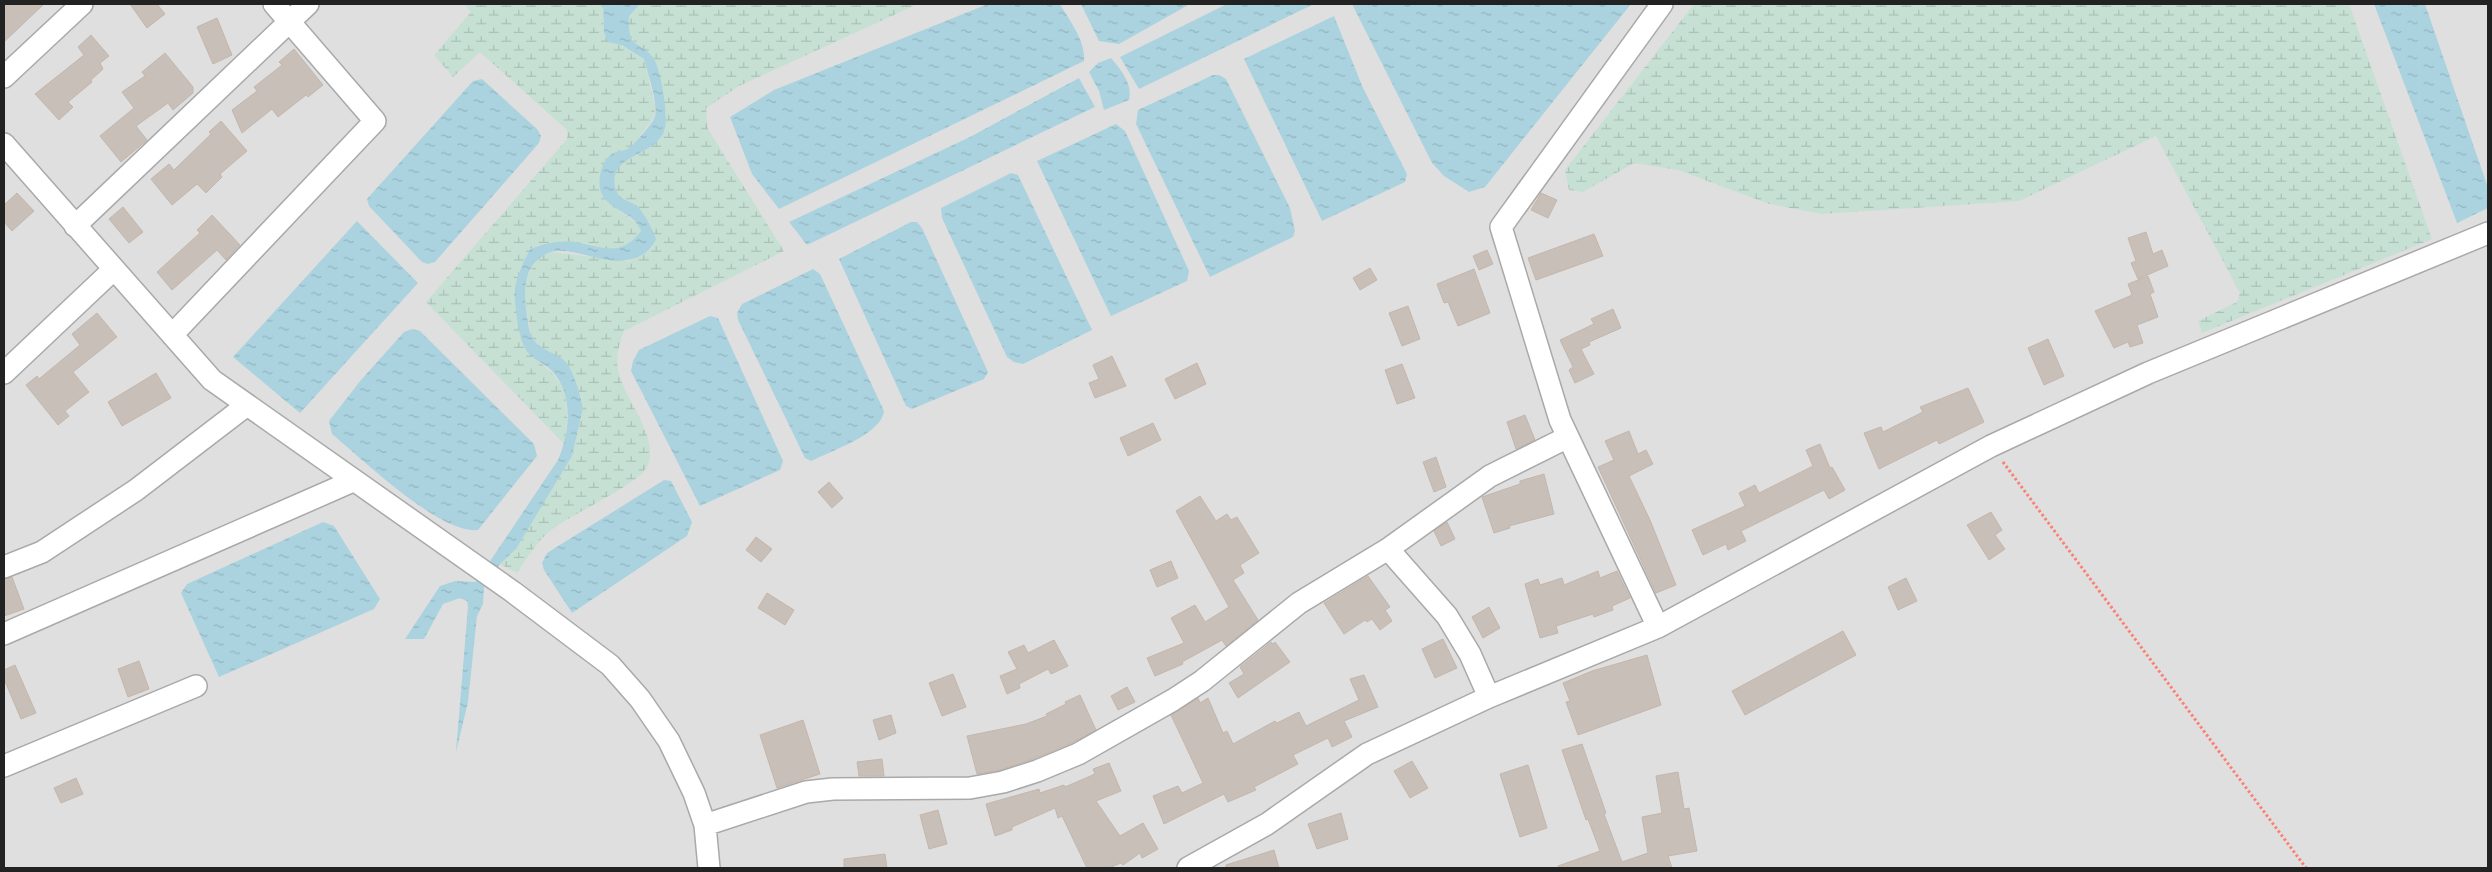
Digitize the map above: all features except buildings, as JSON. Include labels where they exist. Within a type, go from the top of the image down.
[{"type":"street","points":[[4,77],[82,4]]},
{"type":"street","points":[[172,335],[375,121],[274,4]]},
{"type":"street","points":[[75,226],[308,4]]},
{"type":"street","points":[[1658,627],[1560,420],[1501,227],[1662,4]]},
{"type":"street","points":[[5,147],[212,380],[513,592],[610,665],[640,700],[669,741],[694,793],[705,825],[709,868]]},
{"type":"street","points":[[1188,868],[1267,824],[1366,754],[1489,697],[1658,627],[1991,446],[2148,373],[2488,233]]},
{"type":"street","points":[[4,373],[114,270]]},
{"type":"street","points":[[4,567],[42,552],[136,490],[247,406]]},
{"type":"street","points":[[705,825],[806,792],[833,789],[970,788],[1003,782],[1037,771],[1078,754],[1173,700],[1202,681],[1299,604],[1388,549],[1490,476],[1568,436]]},
{"type":"street","points":[[4,634],[354,481]]},
{"type":"street","points":[[1388,549],[1447,616],[1470,654],[1489,697]]},
{"type":"street","points":[[4,766],[196,686]]},
{"type":"path","points":[[1991,446],[2306,868]]},
{"type":"shaded area","points":[[4,4],[2488,4],[2488,868],[4,868]]},
{"type":"green space","points":[[464,4],[603,4],[604,32],[644,59],[655,105],[654,118],[630,148],[613,153],[606,201],[639,225],[641,231],[632,241],[617,249],[567,242],[535,247],[530,249],[519,272],[532,357],[545,366],[554,376],[565,394],[567,416],[565,445],[426,302],[567,139],[567,130],[480,52],[453,77],[434,55],[471,12]]},
{"type":"green space","points":[[640,4],[918,4],[739,86],[706,108],[708,129],[784,251],[624,331],[618,350],[618,369],[626,392],[649,441],[648,465],[643,473],[619,490],[559,524],[545,535],[517,573],[500,564],[516,549],[572,456],[583,408],[582,399],[566,362],[544,350],[532,338],[523,293],[525,281],[537,258],[551,252],[628,261],[644,254],[653,247],[636,205],[620,197],[616,191],[614,176],[620,163],[647,149],[660,139],[654,59],[635,42],[629,33],[628,16]]},
{"type":"green space","points":[[1694,4],[2349,4],[2432,239],[2202,333],[2198,321],[2237,302],[2240,293],[2156,136],[2019,201],[1822,214],[1769,204],[1678,170],[1634,163],[1583,192],[1569,190],[1565,170]]},
{"type":"water","points":[[603,4],[640,4],[629,16],[630,35],[636,44],[654,59],[661,82],[666,121],[661,137],[654,145],[618,168],[615,178],[617,193],[637,206],[648,221],[656,239],[651,248],[638,257],[626,260],[613,260],[568,251],[557,251],[548,253],[540,258],[529,271],[525,297],[531,335],[535,342],[566,362],[571,370],[583,408],[572,456],[516,549],[500,564],[484,587],[483,604],[477,616],[468,702],[456,752],[467,601],[460,598],[443,604],[424,639],[405,639],[440,586],[455,581],[476,582],[558,460],[567,426],[568,413],[566,401],[558,379],[548,367],[527,352],[523,343],[518,327],[515,302],[515,288],[519,273],[530,249],[535,247],[563,241],[602,248],[618,248],[633,240],[641,231],[633,220],[604,198],[600,187],[600,177],[608,157],[629,148],[652,122],[655,113],[654,98],[644,59],[622,45],[608,42],[604,32]]},
{"type":"water","points":[[988,4],[1060,4],[1080,38],[1084,61],[779,209],[752,174],[730,117],[774,90]]},
{"type":"water","points":[[1081,4],[1190,4],[1119,44],[1099,41]]},
{"type":"water","points":[[1227,4],[1314,4],[1139,89],[1120,57]]},
{"type":"water","points":[[1352,4],[1631,4],[1485,187],[1469,192],[1444,176],[1432,163]]},
{"type":"water","points":[[2374,4],[2425,4],[2488,188],[2488,208],[2457,223]]},
{"type":"water","points":[[1334,16],[1363,88],[1407,174],[1405,182],[1322,221],[1244,59]]},
{"type":"water","points":[[1111,58],[1128,83],[1130,94],[1129,100],[1104,110],[1099,91],[1089,72],[1098,63]]},
{"type":"water","points":[[1213,75],[1219,75],[1226,79],[1290,208],[1295,231],[1293,237],[1210,277],[1136,124],[1138,110]]},
{"type":"water","points":[[1079,78],[1095,107],[807,245],[789,222],[970,137]]},
{"type":"water","points":[[482,79],[537,129],[541,136],[539,143],[435,262],[428,264],[422,262],[369,206],[367,199],[473,81]]},
{"type":"water","points":[[1116,124],[1125,131],[1189,271],[1187,281],[1111,316],[1037,161]]},
{"type":"water","points":[[1011,173],[1018,175],[1092,330],[1023,364],[1014,362],[1007,357],[942,218],[941,208]]},
{"type":"water","points":[[357,221],[418,283],[300,413],[233,357]]},
{"type":"water","points":[[911,222],[917,222],[922,228],[988,372],[984,379],[912,409],[906,406],[839,259]]},
{"type":"water","points":[[813,269],[820,274],[884,411],[875,427],[865,434],[811,461],[805,458],[738,320],[737,313],[742,304]]},
{"type":"water","points":[[710,316],[718,318],[783,461],[780,470],[700,506],[631,371],[633,361],[639,350]]},
{"type":"water","points":[[412,329],[420,331],[534,444],[537,456],[478,530],[462,528],[444,521],[423,508],[382,477],[332,434],[329,421],[361,380],[404,332]]},
{"type":"water","points":[[664,480],[671,481],[692,522],[687,536],[572,613],[544,570],[542,563],[547,553]]},
{"type":"water","points":[[323,522],[334,526],[380,599],[374,609],[219,677],[181,593],[187,584]]}]
